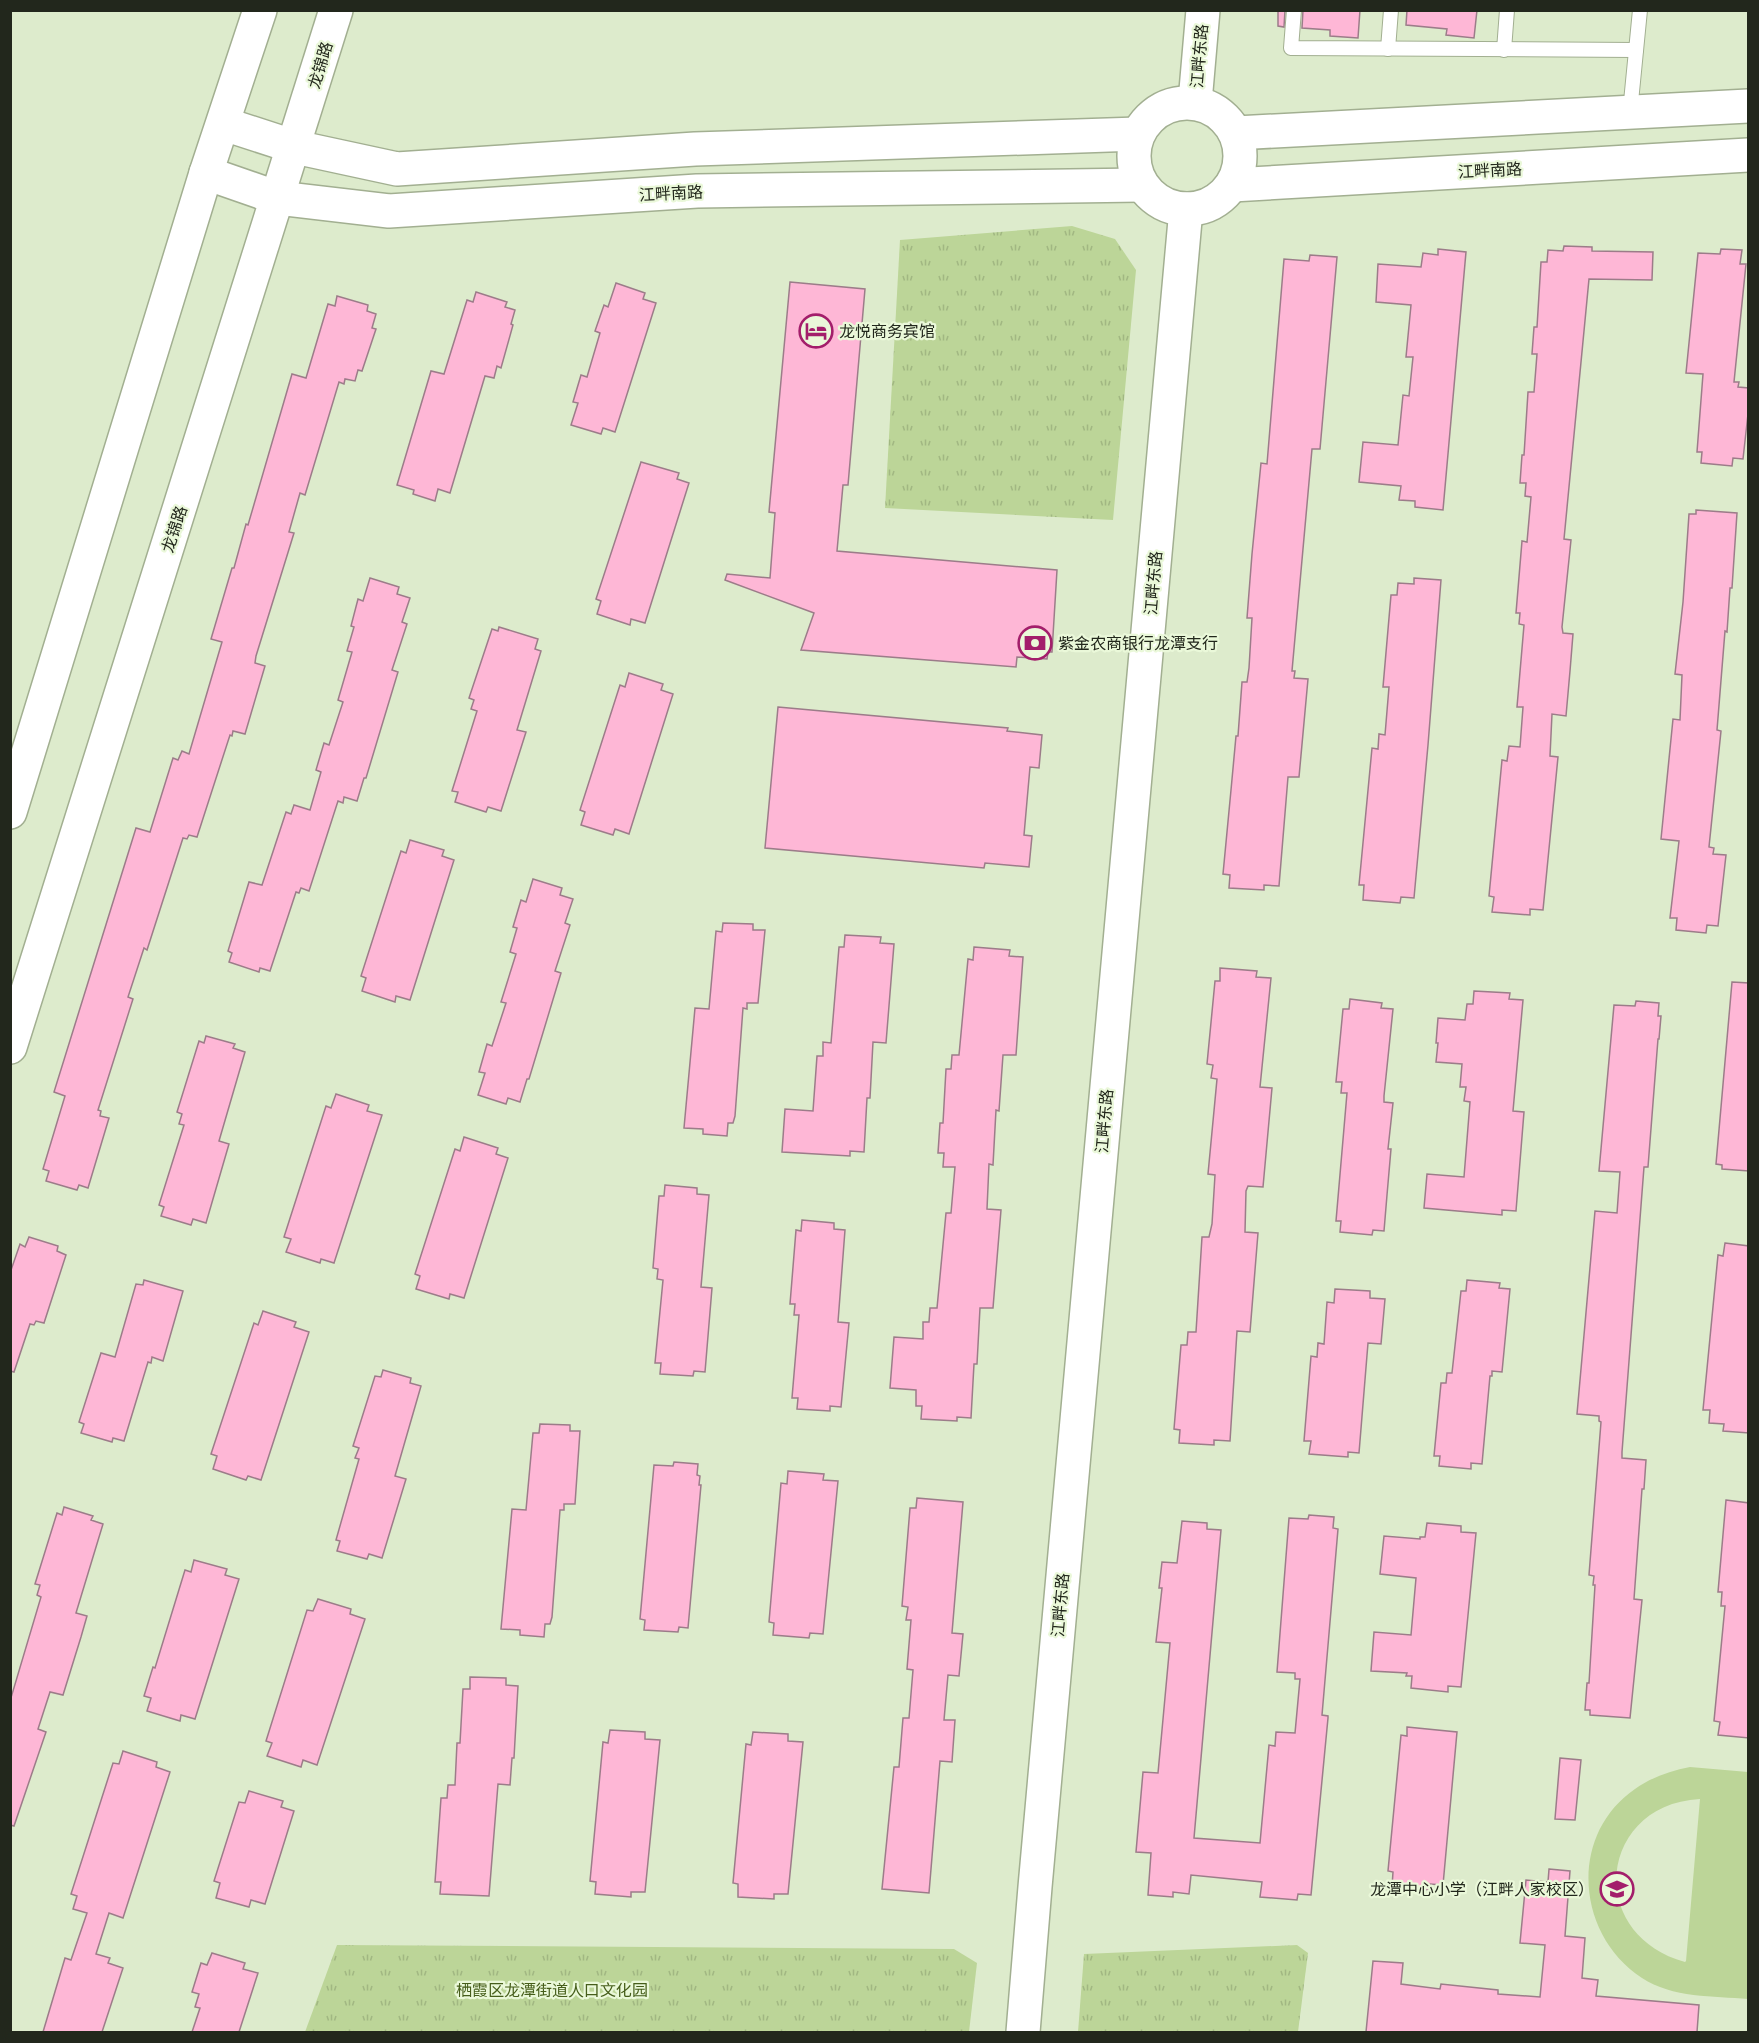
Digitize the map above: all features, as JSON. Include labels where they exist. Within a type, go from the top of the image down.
[{"type":"street","points":[[10,812],[206,173],[260,10]]},
{"type":"street","name":"龙锦路","points":[[10,1047],[295,147],[336,10]]},
{"type":"street","name":"江畔东路","points":[[1195,102],[1203,10]]},
{"type":"street","points":[[1195,102],[1212,108],[1226,119],[1236,133],[1240,150],[1239,168],[1232,185],[1220,198],[1204,206],[1186,209],[1169,206],[1153,198],[1142,184],[1134,168],[1133,151],[1138,134],[1148,119],[1161,108],[1178,103],[1195,102]]},
{"type":"street","points":[[1236,133],[1749,106]]},
{"type":"street","points":[[224,124],[295,147],[397,170],[695,148],[1138,134]]},
{"type":"street","name":"江畔南路","points":[[1232,185],[1749,155]]},
{"type":"street","name":"江畔南路","points":[[206,173],[278,198],[389,211],[697,191],[1142,184]]},
{"type":"street","name":"江畔东路","points":[[1023,2032],[1186,209]]},
{"type":"lane","points":[[1294,10],[1291,48],[1636,50]]},
{"type":"lane","points":[[1388,49],[1391,10]]},
{"type":"lane","points":[[1504,50],[1507,10]]},
{"type":"lane","points":[[1630,112],[1640,10]]},
{"type":"green space","points":[[1072,226],[1115,239],[1136,270],[1113,520],[885,508],[900,240]]},
{"type":"green space","points":[[1690,1767],[1748,1772],[1748,1999],[1680,1993],[1654,1985],[1620,1959],[1604,1937],[1593,1911],[1589,1885],[1590,1858],[1599,1832],[1613,1809],[1641,1785],[1668,1773]],"holes":[[[1700,1799],[1686,1961],[1653,1947],[1631,1925],[1619,1899],[1617,1872],[1624,1845],[1641,1823],[1666,1806]]]},
{"type":"green space","name":"栖霞区龙潭街道人口文化园","points":[[337,1945],[954,1949],[977,1963],[969,2032],[305,2032]]},
{"type":"green space","points":[[1297,1945],[1308,1953],[1298,2032],[1078,2032],[1084,1954]]},
{"type":"building","points":[[1278,10],[1285,10],[1284,27],[1278,26]]},
{"type":"building","points":[[1303,10],[1360,10],[1358,38],[1330,36],[1330,30],[1302,28]]},
{"type":"building","points":[[1407,10],[1477,10],[1474,38],[1446,35],[1447,29],[1406,25]]},
{"type":"building","points":[[1564,246],[1592,247],[1592,251],[1653,252],[1652,280],[1589,279],[1564,539],[1571,540],[1562,627],[1563,633],[1573,634],[1566,716],[1552,714],[1550,756],[1558,757],[1543,910],[1530,909],[1530,915],[1492,912],[1494,897],[1489,896],[1502,760],[1507,761],[1509,746],[1520,747],[1523,707],[1517,707],[1524,625],[1519,624],[1520,613],[1516,613],[1522,541],[1527,542],[1531,497],[1525,496],[1526,483],[1520,483],[1528,392],[1534,392],[1537,354],[1532,354],[1534,327],[1537,327],[1541,262],[1547,262],[1548,250],[1563,251]]},
{"type":"building","points":[[1438,249],[1466,252],[1443,510],[1415,507],[1415,501],[1399,500],[1401,486],[1359,482],[1363,442],[1398,445],[1403,395],[1409,396],[1413,357],[1406,357],[1411,305],[1376,302],[1378,264],[1421,267],[1423,253],[1438,255]]},
{"type":"building","points":[[1721,249],[1742,250],[1740,264],[1746,264],[1734,382],[1739,382],[1738,387],[1749,388],[1749,405],[1743,459],[1733,458],[1732,466],[1701,463],[1702,452],[1697,452],[1703,374],[1686,373],[1698,253],[1720,254]]},
{"type":"building","points":[[1310,255],[1337,257],[1320,449],[1312,449],[1292,671],[1295,671],[1294,678],[1308,679],[1299,777],[1288,777],[1279,886],[1264,885],[1264,890],[1229,888],[1230,875],[1223,874],[1242,682],[1247,682],[1249,668],[1252,618],[1247,618],[1252,554],[1261,463],[1267,464],[1284,259],[1309,261]]},
{"type":"building","points":[[790,282],[865,289],[848,485],[843,485],[837,551],[1057,570],[1052,652],[1048,652],[1047,659],[1017,657],[1016,667],[801,650],[814,613],[725,580],[727,574],[770,578],[775,513],[769,512]]},
{"type":"building","points":[[616,283],[645,293],[643,299],[656,303],[615,432],[603,428],[601,434],[571,425],[578,403],[573,402],[581,375],[587,377],[600,333],[595,331],[604,305],[608,307]]},
{"type":"building","points":[[476,292],[507,302],[505,307],[515,310],[511,324],[513,325],[501,368],[497,366],[494,378],[485,376],[450,493],[438,489],[435,501],[413,494],[414,490],[397,485],[431,371],[444,374],[467,300],[473,302]]},
{"type":"building","points":[[337,296],[368,305],[367,311],[376,314],[372,328],[376,329],[362,371],[358,370],[355,381],[345,379],[344,384],[339,382],[305,495],[300,493],[289,532],[294,533],[256,656],[255,663],[265,666],[245,734],[233,731],[232,736],[230,735],[197,837],[189,835],[187,839],[183,838],[147,950],[144,948],[128,997],[133,999],[98,1110],[101,1111],[100,1116],[109,1118],[88,1188],[79,1185],[77,1190],[46,1181],[49,1171],[43,1169],[65,1096],[54,1092],[136,828],[150,832],[173,758],[178,760],[182,751],[189,754],[222,642],[211,639],[246,524],[248,525],[292,374],[306,378],[328,304],[335,306]]},
{"type":"building","points":[[641,462],[679,473],[677,479],[689,483],[645,623],[631,619],[630,625],[597,614],[601,601],[596,599]]},
{"type":"building","points":[[1696,510],[1737,513],[1732,588],[1730,588],[1727,632],[1725,631],[1717,730],[1721,731],[1709,847],[1714,848],[1713,854],[1726,855],[1718,926],[1707,925],[1706,933],[1676,930],[1677,918],[1670,918],[1679,841],[1661,839],[1673,719],[1680,720],[1682,675],[1675,674],[1689,514],[1696,514]]},
{"type":"building","points":[[370,578],[399,587],[397,594],[410,598],[402,622],[407,624],[392,670],[398,672],[357,801],[344,797],[343,803],[338,801],[309,891],[301,888],[299,893],[296,892],[270,971],[260,968],[259,972],[229,962],[232,953],[228,951],[249,882],[262,885],[286,812],[291,814],[294,805],[310,810],[321,772],[316,770],[324,743],[329,745],[343,702],[338,700],[352,652],[347,651],[354,627],[351,626],[358,599],[363,601]]},
{"type":"building","points":[[1414,578],[1441,580],[1414,898],[1401,897],[1400,903],[1363,900],[1364,885],[1359,885],[1372,748],[1378,749],[1379,734],[1385,735],[1389,687],[1383,687],[1391,595],[1397,595],[1398,583],[1414,584]]},
{"type":"building","points":[[499,627],[538,639],[535,649],[541,651],[517,730],[526,732],[501,811],[488,807],[486,812],[455,802],[458,792],[452,791],[477,711],[471,709],[474,700],[469,698],[492,629],[498,631]]},
{"type":"building","points":[[629,673],[663,684],[661,690],[673,694],[629,834],[615,829],[613,835],[581,825],[585,812],[580,810],[620,685],[625,687]]},
{"type":"building","points":[[778,707],[1008,728],[1007,731],[1042,735],[1039,768],[1030,767],[1024,835],[1032,836],[1029,867],[985,863],[984,868],[765,848]]},
{"type":"building","points":[[410,840],[444,850],[442,856],[454,860],[410,1000],[396,996],[395,1002],[362,991],[366,978],[361,976],[401,851],[406,853]]},
{"type":"building","points":[[533,879],[562,888],[560,895],[573,899],[565,923],[570,925],[555,971],[561,973],[529,1079],[527,1079],[520,1102],[508,1098],[506,1104],[478,1095],[485,1073],[479,1072],[487,1044],[492,1046],[506,1003],[501,1002],[516,954],[510,952],[517,928],[513,927],[521,900],[526,902]]},
{"type":"building","points":[[723,923],[753,924],[753,930],[765,930],[758,1003],[747,1003],[747,1009],[743,1008],[735,1116],[733,1123],[728,1123],[727,1136],[703,1134],[703,1129],[684,1128],[695,1008],[709,1009],[716,931],[722,932]]},
{"type":"building","points":[[845,935],[881,937],[880,943],[894,944],[886,1043],[873,1042],[864,1152],[850,1151],[850,1156],[782,1152],[785,1109],[813,1111],[817,1056],[823,1056],[823,1042],[831,1043],[839,947],[844,947]]},
{"type":"building","points":[[974,947],[1010,950],[1009,956],[1023,957],[1016,1055],[1003,1055],[999,1111],[996,1110],[993,1165],[989,1164],[987,1209],[1001,1210],[993,1308],[980,1308],[971,1418],[957,1417],[957,1421],[921,1419],[922,1406],[916,1406],[916,1390],[890,1388],[894,1337],[923,1339],[923,1322],[929,1322],[930,1308],[937,1308],[946,1213],[951,1213],[955,1167],[943,1167],[944,1153],[938,1153],[940,1123],[943,1123],[946,1069],[951,1069],[952,1055],[959,1055],[968,959],[973,960]]},
{"type":"building","points":[[1220,968],[1257,971],[1256,977],[1271,978],[1260,1087],[1272,1088],[1263,1187],[1248,1186],[1246,1191],[1245,1232],[1258,1233],[1250,1332],[1237,1331],[1230,1441],[1214,1440],[1214,1445],[1179,1443],[1180,1430],[1174,1429],[1181,1345],[1187,1345],[1188,1332],[1196,1332],[1202,1237],[1209,1237],[1212,1224],[1215,1175],[1208,1174],[1217,1079],[1211,1078],[1213,1065],[1207,1064],[1215,981],[1220,981]]},
{"type":"building","points":[[1732,982],[1749,983],[1749,1171],[1722,1169],[1722,1165],[1716,1164]]},
{"type":"building","points":[[1474,991],[1510,993],[1509,999],[1523,1000],[1513,1111],[1524,1112],[1516,1211],[1502,1210],[1502,1215],[1424,1208],[1427,1174],[1464,1177],[1470,1102],[1464,1101],[1466,1087],[1460,1087],[1462,1064],[1436,1062],[1438,1043],[1436,1043],[1438,1018],[1465,1020],[1467,1004],[1473,1004]]},
{"type":"building","points":[[1350,999],[1382,1003],[1381,1008],[1393,1009],[1384,1096],[1384,1102],[1393,1103],[1384,1231],[1373,1230],[1372,1235],[1340,1232],[1341,1221],[1336,1221],[1347,1093],[1341,1093],[1342,1082],[1336,1082],[1343,1009],[1349,1009]]},
{"type":"building","points":[[1636,1001],[1659,1003],[1658,1016],[1661,1016],[1648,1167],[1644,1167],[1622,1452],[1622,1458],[1646,1460],[1634,1599],[1642,1600],[1630,1718],[1590,1715],[1590,1710],[1585,1710],[1587,1683],[1589,1683],[1595,1585],[1593,1585],[1594,1576],[1589,1575],[1601,1422],[1599,1416],[1577,1414],[1595,1211],[1617,1213],[1620,1172],[1599,1171],[1614,1005],[1635,1006]]},
{"type":"building","points":[[206,1036],[235,1044],[233,1048],[245,1052],[219,1141],[229,1144],[206,1223],[193,1219],[191,1225],[161,1216],[164,1207],[159,1205],[184,1125],[179,1124],[182,1114],[177,1112],[199,1041],[204,1043]]},
{"type":"building","points":[[336,1094],[369,1105],[367,1111],[382,1115],[334,1263],[321,1259],[320,1263],[286,1252],[291,1239],[284,1237],[326,1106],[331,1108]]},
{"type":"building","points":[[464,1137],[498,1148],[496,1154],[508,1158],[464,1298],[450,1294],[449,1299],[416,1289],[420,1276],[415,1274],[455,1149],[460,1151]]},
{"type":"building","points":[[665,1185],[697,1188],[697,1194],[709,1195],[701,1287],[712,1288],[705,1372],[694,1371],[693,1376],[660,1374],[661,1363],[655,1363],[663,1280],[657,1279],[658,1269],[653,1268],[659,1196],[664,1196]]},
{"type":"building","points":[[802,1220],[834,1223],[834,1229],[845,1230],[838,1322],[849,1323],[841,1407],[830,1406],[830,1411],[797,1409],[798,1398],[792,1398],[799,1315],[794,1315],[795,1304],[790,1304],[796,1230],[801,1231]]},
{"type":"building","points":[[29,1237],[58,1246],[57,1251],[66,1255],[44,1323],[36,1321],[34,1325],[30,1324],[14,1372],[10,1371],[10,1273],[20,1244],[25,1247]]},
{"type":"building","points":[[1725,1243],[1749,1246],[1749,1433],[1723,1431],[1724,1424],[1709,1423],[1710,1410],[1703,1410],[1718,1255],[1723,1256]]},
{"type":"building","points":[[144,1280],[183,1291],[163,1361],[152,1357],[151,1363],[148,1362],[124,1441],[113,1438],[112,1442],[81,1433],[84,1424],[79,1422],[101,1353],[115,1357],[136,1284],[143,1285]]},
{"type":"building","points":[[1467,1280],[1500,1283],[1499,1288],[1510,1289],[1502,1372],[1492,1371],[1492,1376],[1490,1376],[1482,1464],[1471,1463],[1471,1469],[1439,1466],[1440,1456],[1434,1456],[1441,1383],[1446,1383],[1447,1373],[1452,1373],[1461,1291],[1466,1291]]},
{"type":"building","points":[[1335,1289],[1370,1291],[1370,1298],[1385,1299],[1381,1344],[1368,1343],[1359,1453],[1348,1452],[1348,1457],[1309,1454],[1311,1441],[1304,1441],[1311,1356],[1317,1357],[1318,1343],[1324,1344],[1327,1302],[1334,1303]]},
{"type":"building","points":[[263,1311],[296,1322],[294,1327],[309,1332],[261,1480],[248,1476],[246,1480],[213,1469],[217,1456],[211,1454],[254,1323],[258,1325]]},
{"type":"building","points":[[383,1370],[411,1378],[410,1383],[421,1386],[395,1476],[406,1479],[382,1558],[369,1554],[367,1559],[337,1551],[340,1541],[336,1540],[359,1459],[355,1458],[359,1448],[353,1446],[375,1376],[381,1377]]},
{"type":"building","points":[[540,1424],[570,1425],[570,1431],[580,1431],[575,1504],[564,1504],[564,1510],[560,1510],[552,1617],[550,1624],[545,1624],[544,1637],[520,1635],[520,1630],[501,1629],[512,1509],[526,1510],[533,1433],[539,1433]]},
{"type":"building","points":[[674,1462],[698,1464],[697,1475],[700,1476],[699,1485],[701,1485],[688,1628],[679,1627],[678,1632],[644,1630],[645,1620],[640,1619],[654,1465],[673,1466]]},
{"type":"building","points":[[788,1471],[824,1474],[823,1480],[838,1481],[823,1634],[810,1633],[809,1638],[773,1635],[774,1623],[769,1622],[781,1483],[787,1484]]},
{"type":"building","points":[[917,1498],[963,1502],[952,1633],[963,1634],[959,1676],[948,1675],[944,1720],[955,1720],[952,1762],[940,1761],[929,1893],[882,1889],[894,1767],[899,1767],[903,1718],[909,1718],[913,1670],[907,1669],[911,1620],[906,1620],[908,1607],[902,1606],[910,1508],[916,1508]]},
{"type":"building","points":[[1726,1500],[1749,1503],[1749,1738],[1718,1735],[1720,1722],[1714,1721],[1725,1606],[1721,1606],[1722,1592],[1718,1592]]},
{"type":"building","points":[[64,1507],[93,1516],[91,1520],[103,1524],[76,1613],[87,1616],[81,1637],[63,1695],[50,1692],[38,1729],[46,1732],[14,1826],[10,1825],[10,1701],[41,1597],[37,1595],[40,1585],[35,1584],[57,1513],[62,1515]]},
{"type":"building","points":[[1309,1515],[1334,1517],[1333,1528],[1338,1529],[1322,1715],[1328,1718],[1311,1895],[1298,1894],[1297,1900],[1260,1897],[1262,1882],[1191,1875],[1189,1894],[1173,1892],[1173,1897],[1148,1895],[1151,1853],[1136,1852],[1143,1772],[1158,1773],[1170,1643],[1156,1642],[1162,1588],[1159,1588],[1162,1562],[1177,1563],[1182,1521],[1207,1523],[1207,1529],[1221,1530],[1194,1838],[1260,1843],[1269,1745],[1275,1746],[1276,1732],[1295,1733],[1300,1679],[1295,1679],[1295,1673],[1277,1672],[1289,1518],[1308,1519]]},
{"type":"building","points":[[1427,1523],[1461,1526],[1461,1532],[1476,1533],[1461,1687],[1448,1686],[1448,1692],[1411,1688],[1412,1676],[1406,1676],[1407,1673],[1371,1671],[1374,1632],[1411,1635],[1416,1578],[1380,1574],[1384,1536],[1420,1539],[1420,1537],[1425,1537]]},
{"type":"building","points":[[194,1560],[227,1569],[225,1575],[239,1579],[195,1719],[181,1715],[180,1721],[147,1711],[151,1698],[144,1696],[185,1570],[191,1572]]},
{"type":"building","points":[[318,1599],[351,1609],[350,1614],[365,1619],[317,1765],[303,1760],[301,1767],[267,1756],[272,1743],[266,1741],[307,1610],[313,1611]]},
{"type":"building","points":[[470,1677],[506,1678],[506,1685],[518,1686],[514,1758],[512,1758],[510,1785],[498,1784],[489,1896],[440,1894],[441,1882],[435,1882],[441,1798],[447,1798],[448,1785],[455,1785],[463,1689],[470,1689]]},
{"type":"building","points":[[1407,1727],[1457,1732],[1443,1885],[1430,1884],[1429,1890],[1392,1887],[1393,1872],[1388,1871],[1401,1735],[1407,1736]]},
{"type":"building","points":[[610,1730],[645,1732],[645,1739],[660,1740],[645,1892],[631,1892],[631,1897],[595,1894],[596,1882],[590,1881],[603,1742],[608,1743]]},
{"type":"building","points":[[753,1732],[788,1734],[788,1741],[803,1742],[788,1894],[774,1894],[774,1899],[738,1897],[738,1884],[733,1883],[746,1744],[751,1745]]},
{"type":"building","points":[[123,1751],[157,1762],[156,1767],[170,1772],[123,1918],[109,1913],[96,1954],[110,1958],[108,1963],[123,1968],[102,2032],[43,2032],[65,1958],[71,1960],[87,1913],[73,1909],[77,1896],[71,1894],[113,1763],[119,1764]]},
{"type":"building","points":[[1560,1758],[1581,1760],[1575,1820],[1555,1819]]},
{"type":"building","points":[[249,1791],[283,1801],[281,1807],[294,1811],[265,1904],[251,1900],[249,1907],[216,1898],[220,1883],[214,1881],[239,1802],[245,1803]]},
{"type":"building","points":[[1549,1869],[1570,1871],[1565,1936],[1585,1938],[1582,1978],[1598,1980],[1596,1996],[1699,2005],[1697,2032],[1366,2032],[1373,1961],[1403,1963],[1401,1984],[1440,1989],[1441,1984],[1498,1990],[1498,1994],[1540,1997],[1545,1945],[1520,1943],[1526,1880],[1548,1882]]},
{"type":"building","points":[[212,1953],[245,1963],[243,1969],[258,1973],[239,2032],[192,2032],[200,2008],[195,2007],[199,1994],[192,1992],[201,1963],[207,1965]]},
{"type":"place","name":"龙悦商务宾馆","points":[[816,331]]},
{"type":"place","name":"紫金农商银行龙潭支行","points":[[1035,643]]},
{"type":"place","name":"龙潭中心小学（江畔人家校区）","points":[[1617,1889]]}]
